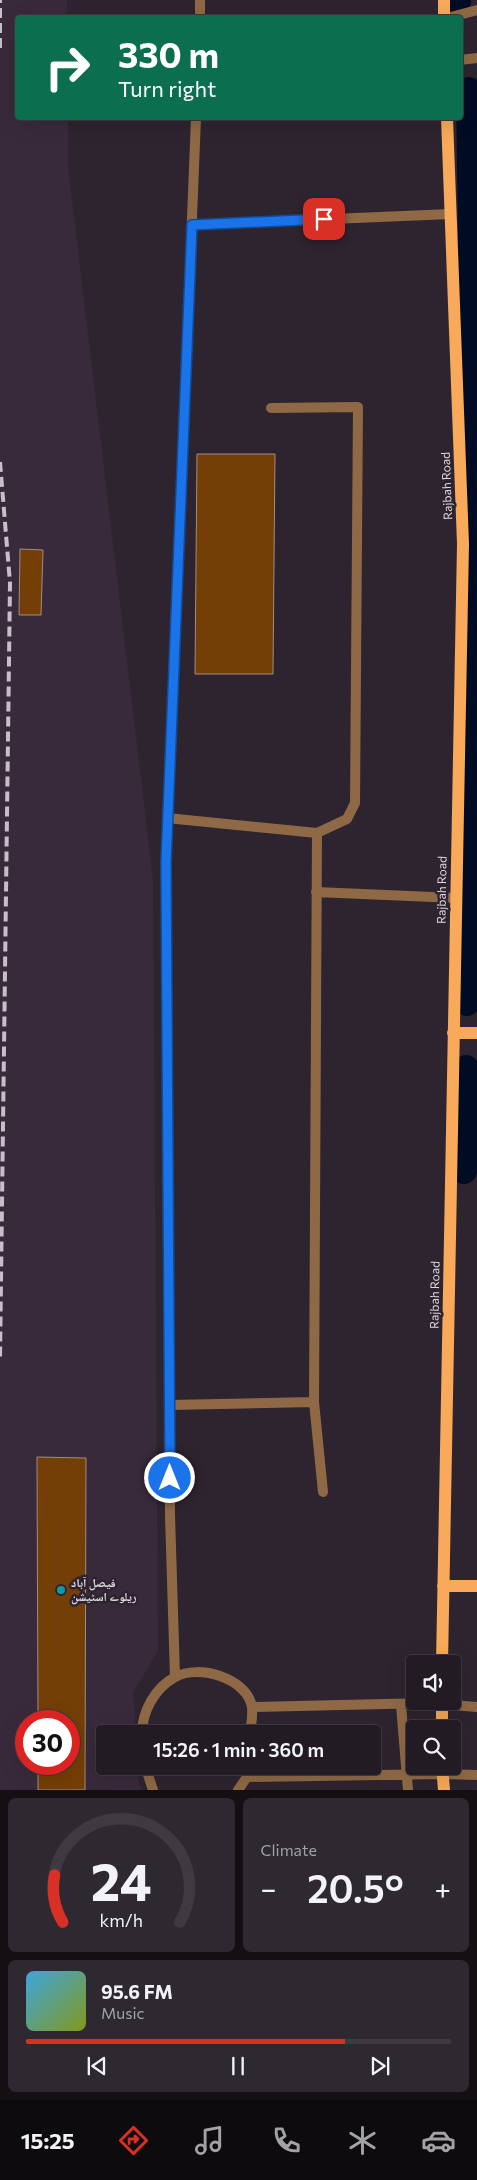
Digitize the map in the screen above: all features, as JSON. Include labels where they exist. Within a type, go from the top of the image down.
[{"type":"main road","points":[[444,0],[446,15]]},
{"type":"main road","name":"Rajbah Road","points":[[442,1655],[463,544],[447,120]]},
{"type":"main road","points":[[453,1033],[477,1033]]},
{"type":"main road","points":[[443,1586],[477,1586]]},
{"type":"main road","points":[[442,1775],[444,1790]]},
{"type":"street","points":[[200,0],[200,15]]},
{"type":"street","points":[[458,15],[477,10]]},
{"type":"street","points":[[463,60],[477,58]]},
{"type":"street","points":[[175,1677],[170,1515],[166,862],[196,120]]},
{"type":"street","points":[[192,225],[451,214]]},
{"type":"street","points":[[167,818],[317,833],[347,819],[355,803],[358,407],[271,408]]},
{"type":"street","points":[[317,833],[314,1402],[322,1492]]},
{"type":"street","points":[[316,892],[456,898]]},
{"type":"street","points":[[169,1405],[314,1402]]},
{"type":"street","points":[[143,1725],[145,1712],[152,1698],[175,1677],[192,1672],[201,1672],[225,1679],[246,1693],[252,1707],[251,1725]]},
{"type":"street","points":[[400,1705],[408,1790]]},
{"type":"street","points":[[252,1707],[406,1705]]},
{"type":"street","points":[[461,1705],[477,1707]]},
{"type":"street","points":[[461,1773],[477,1775]]},
{"type":"street","points":[[148,1775],[153,1790]]},
{"type":"street","points":[[238,1790],[246,1777],[414,1775]]},
{"type":"shaded area","points":[[0,0],[67,0],[67,15],[15,15],[15,120],[68,120],[68,167],[153,880],[158,1651],[133,1692],[135,1725],[96,1725],[96,1775],[138,1775],[139,1784],[142,1790],[0,1790]]},
{"type":"building","points":[[197,454],[275,454],[273,674],[195,674]]},
{"type":"building","points":[[20,549],[43,550],[41,615],[19,615]]},
{"type":"building","name":"فیصل آباد ریلوے اسٹیشن","points":[[37,1457],[86,1458],[85,1790],[38,1790],[38,1775],[80,1775],[80,1710],[38,1710]]},
{"type":"waterway","points":[[467,1003],[475,515],[469,90]]},
{"type":"waterway","points":[[464,1171],[466,1068]]},
{"type":"railway","points":[[0,0],[0,48]]},
{"type":"railway","points":[[0,462],[10,583],[0,1359]]},
{"type":"place","name":"فیصل آباد ریلوے اسٹیشن","points":[[61,1590]]},
{"type":"route","points":[[170,1478],[166,862],[192,225],[324,219]]}]
